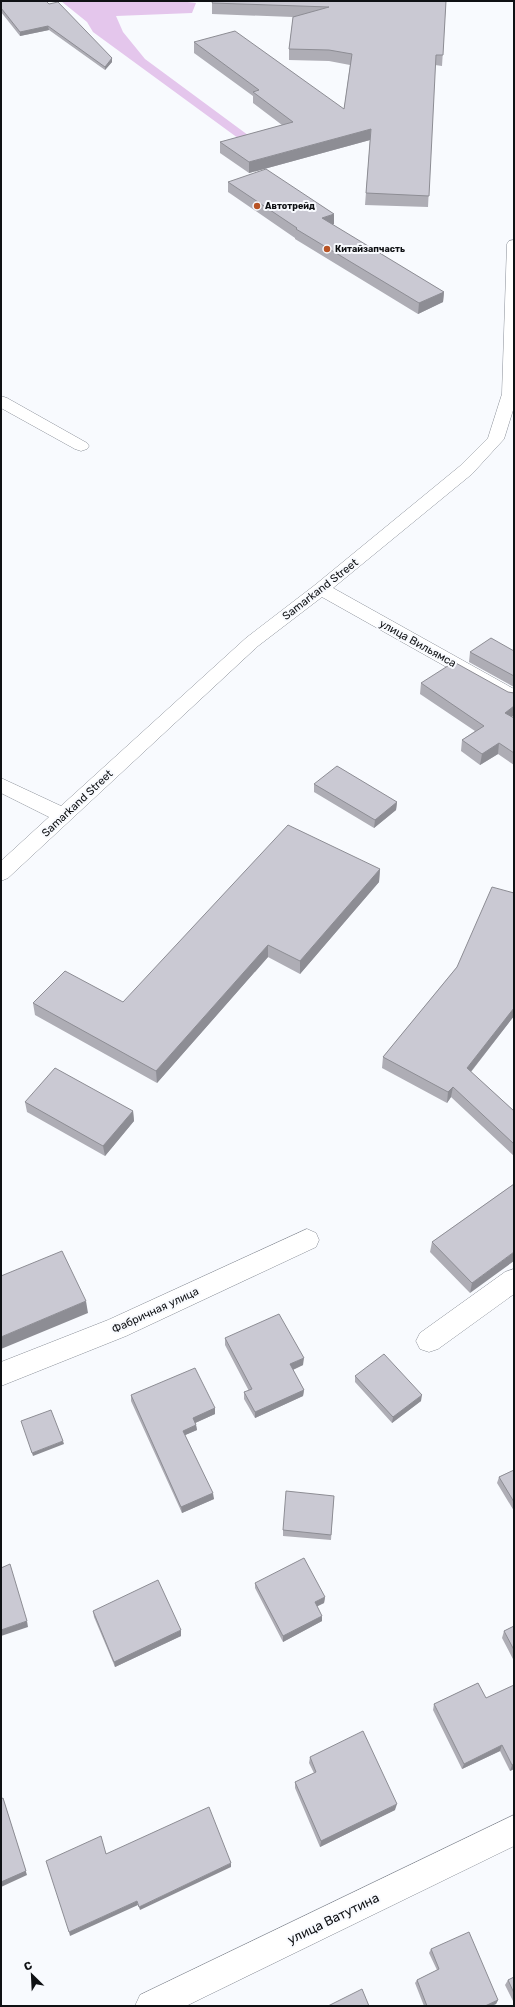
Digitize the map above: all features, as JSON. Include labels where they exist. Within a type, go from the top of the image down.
[{"type":"street","name":"Samarkand Street","points":[[1,873],[252,642],[321,589],[466,470],[496,439],[510,394],[514,244]]},
{"type":"street","points":[[1,401],[81,446]]},
{"type":"street","name":"улица Вильямса","points":[[321,589],[514,697]]},
{"type":"street","points":[[1,785],[63,816]]},
{"type":"street","name":"Фабричная улица","points":[[1,1374],[117,1328],[307,1240]]},
{"type":"street","points":[[429,1341],[514,1280]]},
{"type":"street","name":"улица Ватутина","points":[[151,2006],[514,1830]]},
{"type":"shaded area","points":[[61,1],[179,1],[196,3],[192,13],[116,16],[123,32],[145,59],[271,152],[261,155],[93,32],[87,22]]},
{"type":"building","points":[[1,1],[46,1],[49,4],[58,2],[112,58],[105,67],[48,26],[20,32],[1,8]]},
{"type":"building","points":[[213,1],[446,1],[443,55],[436,55],[429,196],[366,193],[371,129],[249,162],[220,142],[293,122],[253,92],[259,90],[194,42],[235,31],[344,109],[352,54],[329,50],[289,49],[293,17],[329,7],[212,3]]},
{"type":"building","points":[[266,169],[334,214],[322,218],[444,292],[419,303],[296,229],[297,228],[228,182]]},
{"type":"building","points":[[491,638],[514,651],[514,676],[470,652]]},
{"type":"building","points":[[454,662],[508,692],[514,693],[514,706],[505,713],[514,718],[514,753],[499,743],[482,754],[462,740],[484,726],[421,683]]},
{"type":"building","points":[[337,766],[397,802],[375,820],[314,784]]},
{"type":"building","points":[[288,825],[380,869],[300,961],[268,945],[156,1071],[33,1003],[65,971],[123,1002]]},
{"type":"building","points":[[492,887],[514,893],[514,1008],[467,1068],[514,1111],[514,1144],[453,1087],[448,1092],[383,1057],[457,967]]},
{"type":"building","points":[[55,1068],[133,1111],[103,1146],[25,1102]]},
{"type":"building","points":[[514,1184],[514,1252],[472,1283],[432,1242]]},
{"type":"building","points":[[62,1251],[86,1301],[1,1337],[1,1276]]},
{"type":"building","points":[[279,1314],[304,1358],[290,1364],[304,1390],[255,1412],[244,1392],[252,1389],[225,1338]]},
{"type":"building","points":[[384,1354],[422,1395],[393,1417],[355,1376]]},
{"type":"building","points":[[195,1368],[215,1408],[193,1418],[196,1425],[183,1431],[213,1493],[181,1507],[131,1395]]},
{"type":"building","points":[[51,1410],[63,1441],[32,1453],[21,1421]]},
{"type":"building","points":[[514,1470],[514,1502],[499,1477]]},
{"type":"building","points":[[286,1491],[334,1496],[331,1535],[283,1530]]},
{"type":"building","points":[[304,1558],[325,1597],[315,1602],[322,1616],[283,1636],[255,1583]]},
{"type":"building","points":[[10,1564],[27,1621],[1,1630],[1,1568]]},
{"type":"building","points":[[158,1580],[181,1630],[114,1662],[93,1611]]},
{"type":"building","points":[[514,1626],[514,1650],[504,1631]]},
{"type":"building","points":[[478,1683],[486,1698],[514,1685],[514,1764],[512,1765],[502,1745],[464,1764],[434,1704]]},
{"type":"building","points":[[363,1731],[397,1804],[321,1841],[295,1782],[316,1772],[310,1757]]},
{"type":"building","points":[[3,1798],[26,1871],[1,1882],[1,1799]]},
{"type":"building","points":[[209,1807],[231,1863],[139,1907],[137,1901],[69,1932],[46,1861],[101,1836],[106,1854]]},
{"type":"building","points":[[469,1932],[498,2000],[485,2006],[427,2006],[417,1980],[439,1969],[431,1949]]},
{"type":"building","points":[[514,1977],[514,1993],[508,1980]]},
{"type":"building","points":[[362,1989],[369,2006],[328,2006]]},
{"type":"place","name":"Автотрейд","points":[[257,206]]},
{"type":"place","name":"Китайзапчасть","points":[[327,249]]}]
